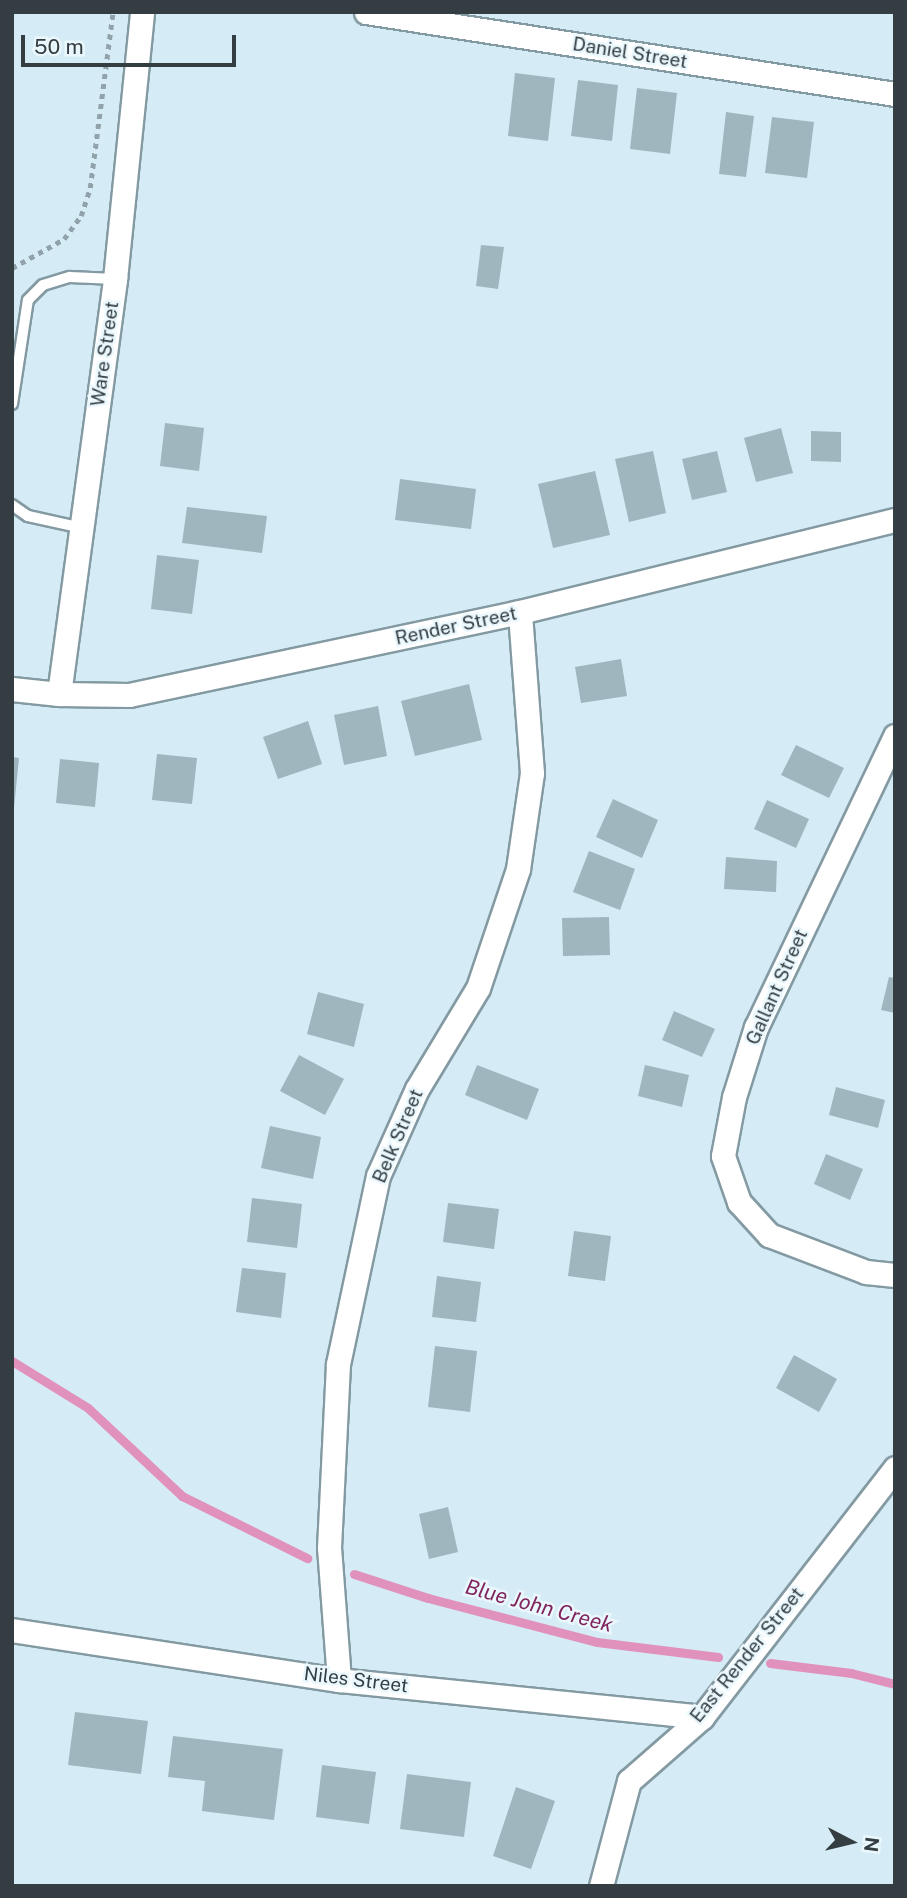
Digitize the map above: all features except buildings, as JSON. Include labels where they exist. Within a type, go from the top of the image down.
[{"type":"street","name":"Ware Street","points":[[59,694],[115,279],[142,12]]},
{"type":"street","name":"Daniel Street","points":[[366,12],[895,94]]},
{"type":"street","name":"Render Street","points":[[12,689],[59,694],[129,695],[520,612],[895,520]]},
{"type":"street","name":"Belk Street","points":[[339,1680],[329,1548],[338,1364],[378,1176],[417,1089],[478,988],[518,869],[532,773],[520,612]]},
{"type":"street","name":"Gallant Street","points":[[895,736],[756,1027],[734,1097],[723,1156],[739,1202],[769,1235],[866,1272],[895,1275]]},
{"type":"street","name":"East Render Street","points":[[601,1886],[629,1782],[702,1717],[895,1468]]},
{"type":"street","name":"Niles Street","points":[[12,1630],[339,1680],[702,1717]]},
{"type":"lane","points":[[12,404],[28,300],[43,285],[70,276],[115,279]]},
{"type":"lane","points":[[12,505],[28,516],[82,528]]},
{"type":"path","points":[[12,268],[64,239],[81,216],[90,188],[113,12]]},
{"type":"waterway","name":"Blue John Creek","points":[[12,1361],[88,1408],[182,1496],[307,1558]]},
{"type":"waterway","name":"Blue John Creek","points":[[354,1574],[428,1598],[597,1642],[718,1657]]},
{"type":"waterway","name":"Blue John Creek","points":[[770,1663],[851,1673],[895,1684]]}]
